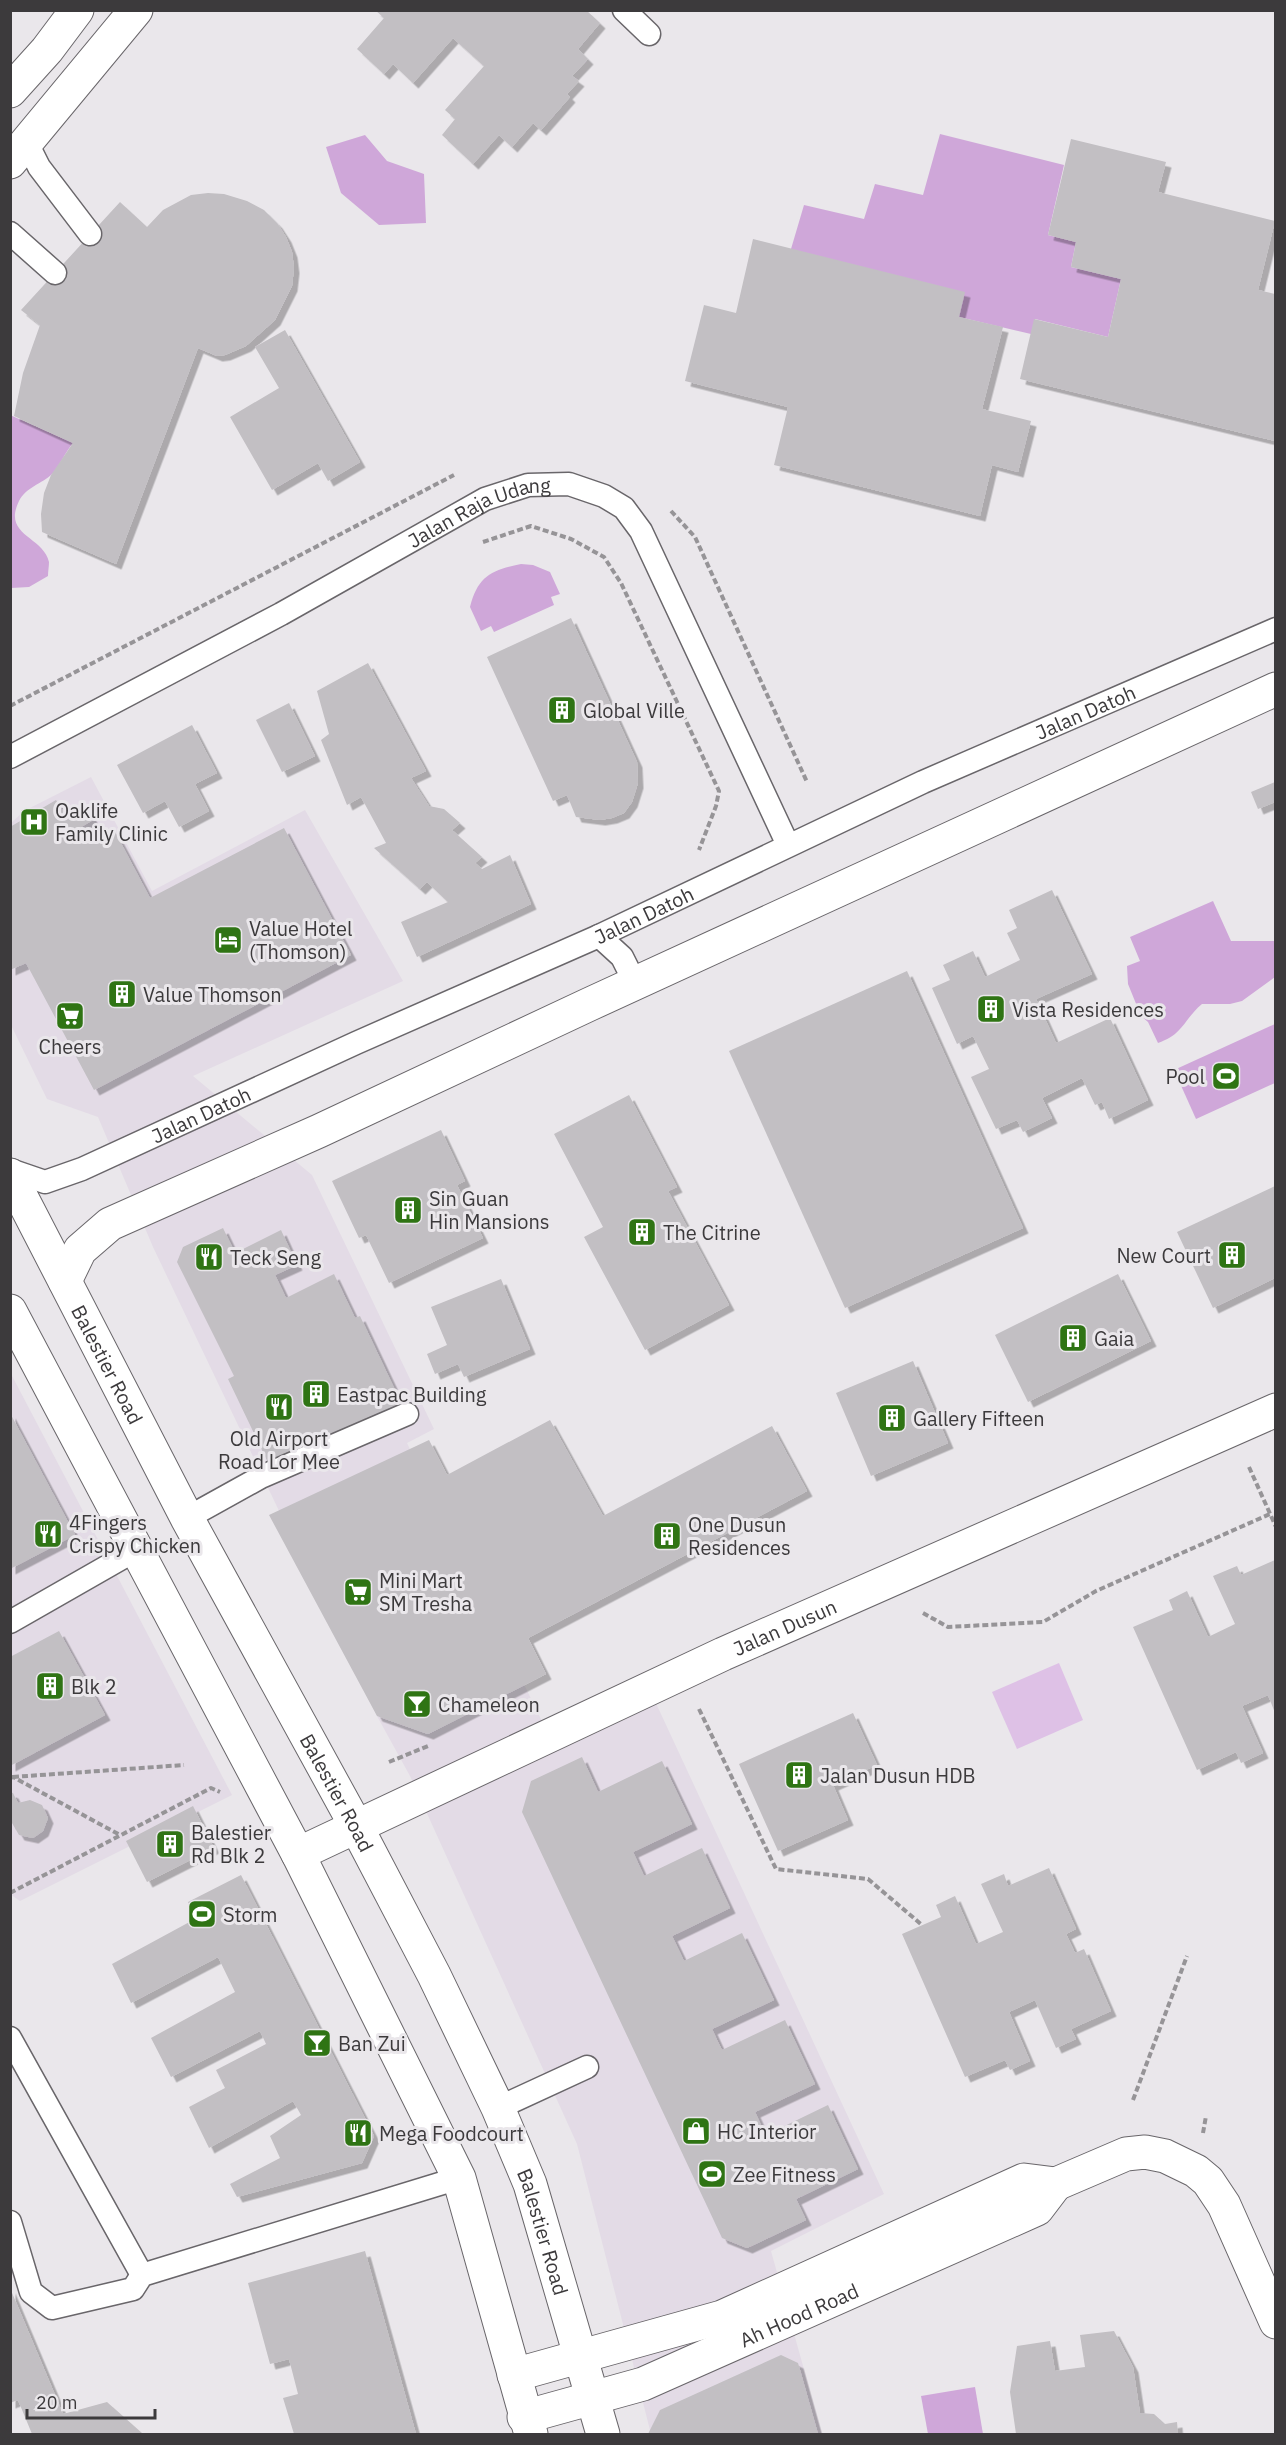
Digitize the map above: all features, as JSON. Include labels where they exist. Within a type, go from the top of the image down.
[{"type":"street","points":[[47,50],[61,10]]},
{"type":"street","points":[[10,91],[47,50],[76,10]]},
{"type":"street","points":[[18,152],[136,10]]},
{"type":"street","points":[[65,1281],[80,1250],[110,1224],[319,1131],[1275,689]]},
{"type":"street","name":"Balestier Road","points":[[10,1175],[187,1518],[356,1826],[434,1975],[498,2108],[530,2184],[603,2434]]},
{"type":"street","points":[[10,1311],[298,1854],[459,2178],[528,2426]]},
{"type":"street","name":"Jalan Dusun","points":[[298,1854],[681,1673],[1275,1410]]},
{"type":"street","name":"Ah Hood Road","points":[[528,2426],[593,2398],[643,2384],[1037,2209],[1056,2184],[1126,2154],[1165,2156],[1196,2171],[1208,2181],[1224,2205],[1275,2322]]},
{"type":"street","name":"Ah Hood Road","points":[[514,2375],[722,2318],[1024,2180],[1056,2184]]},
{"type":"lane","points":[[624,10],[649,34]]},
{"type":"lane","points":[[18,152],[39,167],[90,234]]},
{"type":"lane","points":[[10,233],[55,273]]},
{"type":"lane","name":"Jalan Raja Udang","points":[[10,757],[281,614],[485,499],[528,485],[569,484],[604,496],[624,508],[641,531],[788,845]]},
{"type":"lane","name":"Jalan Datoh","points":[[10,1170],[45,1182],[82,1169],[356,1043],[599,936],[923,782],[1275,629]]},
{"type":"lane","points":[[599,936],[622,957],[635,983]]},
{"type":"lane","points":[[187,1518],[261,1477],[407,1414]]},
{"type":"lane","points":[[10,1622],[136,1550]]},
{"type":"lane","points":[[10,2037],[142,2275]]},
{"type":"lane","points":[[498,2108],[587,2067]]},
{"type":"lane","points":[[10,2222],[31,2292],[52,2308],[133,2289],[142,2275],[459,2178]]},
{"type":"path","points":[[10,706],[458,472]]},
{"type":"path","points":[[664,504],[695,537],[807,782]]},
{"type":"path","points":[[480,543],[531,526],[571,539],[604,557],[621,583],[719,792],[716,806]]},
{"type":"path","points":[[1249,1467],[1275,1527]]},
{"type":"path","points":[[923,1613],[948,1627],[1042,1622],[1096,1591],[1270,1514]]},
{"type":"path","points":[[681,1673],[777,1869],[868,1879],[922,1925]]},
{"type":"path","points":[[12,1777],[184,1765]]},
{"type":"path","points":[[12,1777],[121,1836]]},
{"type":"path","points":[[10,1893],[211,1788]]},
{"type":"path","points":[[1133,2100],[1187,1956]]},
{"type":"shaded area","points":[[940,134],[1064,165],[1048,235],[1076,242],[1071,267],[1121,279],[1108,337],[1035,319],[1031,334],[959,317],[791,249],[804,205],[864,219],[875,184],[923,195]]},
{"type":"shaded area","points":[[365,135],[387,161],[424,174],[426,223],[379,225],[341,193],[326,147]]},
{"type":"shaded area","points":[[10,415],[73,443],[52,474],[22,496],[15,513],[19,529],[39,546],[49,562],[48,576],[29,587],[11,588]]},
{"type":"shaded area","points":[[521,564],[533,565],[550,572],[560,594],[551,597],[554,605],[494,632],[491,626],[481,631],[470,607],[477,588],[487,576],[494,572]]},
{"type":"shaded area","points":[[91,777],[152,891],[305,810],[403,981],[193,1076],[312,1175],[434,1429],[407,1443],[552,1742],[654,1699],[884,2194],[771,2251],[822,2434],[651,2434],[577,2144],[410,1776],[377,1716],[153,1247],[98,1117],[47,1099],[11,1025],[11,823],[24,811]]},
{"type":"shaded area","points":[[1213,901],[1231,941],[1275,941],[1275,977],[1242,1001],[1230,1004],[1202,1004],[1178,1031],[1158,1043],[1148,1022],[1141,1016],[1128,984],[1127,966],[1140,961],[1130,937]]},
{"type":"shaded area","name":"Pool","points":[[1275,1024],[1275,1083],[1196,1119],[1174,1070]]},
{"type":"shaded area","points":[[10,1372],[232,1795],[20,1901],[10,1894]]},
{"type":"shaded area","points":[[1059,1663],[1083,1720],[1017,1749],[992,1692]]},
{"type":"shaded area","points":[[975,2387],[983,2434],[928,2434],[921,2396]]},
{"type":"building","points":[[375,10],[586,10],[600,23],[578,49],[588,59],[572,76],[579,81],[567,94],[570,97],[541,130],[533,123],[512,147],[499,135],[473,164],[442,135],[455,119],[445,110],[484,66],[453,38],[413,83],[393,64],[384,74],[357,49],[384,18]]},
{"type":"building","points":[[1071,139],[1166,162],[1158,192],[1275,221],[1258,290],[1275,294],[1275,441],[1020,379],[1034,319],[1108,337],[1121,279],[1071,267],[1076,242],[1048,235]]},
{"type":"building","points":[[224,194],[247,201],[264,210],[277,223],[292,252],[294,268],[292,286],[275,320],[246,346],[217,356],[198,348],[116,564],[42,532],[41,514],[44,493],[51,475],[73,443],[14,416],[23,373],[40,325],[21,310],[120,202],[147,227],[163,210],[191,195]]},
{"type":"building","points":[[753,239],[965,292],[959,317],[1003,327],[982,409],[1031,421],[1018,472],[992,465],[980,516],[774,465],[788,407],[685,381],[704,305],[736,313]]},
{"type":"building","points":[[285,330],[360,462],[328,481],[318,463],[272,490],[230,417],[279,388],[255,347]]},
{"type":"building","name":"Global Ville","points":[[571,618],[637,762],[638,783],[632,802],[624,813],[612,818],[600,820],[576,817],[567,795],[553,801],[487,657]]},
{"type":"building","points":[[368,663],[426,771],[411,778],[429,806],[444,809],[460,823],[452,830],[482,857],[475,863],[482,869],[510,855],[531,904],[417,957],[401,922],[448,902],[427,882],[420,889],[374,848],[386,843],[361,797],[347,805],[321,740],[329,734],[317,691]]},
{"type":"building","points":[[289,703],[315,756],[282,772],[256,720]]},
{"type":"building","points":[[192,725],[217,773],[195,784],[209,811],[179,827],[165,801],[143,813],[117,765]]},
{"type":"building","points":[[1275,782],[1275,802],[1258,809],[1251,792]]},
{"type":"building","points":[[56,800],[62,810],[72,805],[76,813],[87,807],[93,820],[81,827],[88,841],[113,828],[150,898],[284,828],[351,955],[94,1090],[26,963],[10,970],[10,827]]},
{"type":"building","name":"Vista Residences","points":[[1052,890],[1092,974],[1036,999],[1056,1043],[1110,1018],[1148,1100],[1109,1119],[1102,1102],[1095,1105],[1082,1078],[1042,1098],[1052,1118],[1023,1132],[1017,1120],[996,1129],[971,1077],[989,1069],[973,1036],[957,1044],[932,988],[950,980],[943,965],[973,951],[985,977],[1020,960],[1007,933],[1017,928],[1009,910]]},
{"type":"building","points":[[907,971],[1023,1228],[845,1308],[729,1051]]},
{"type":"building","name":"The Citrine","points":[[629,1095],[677,1187],[668,1191],[729,1305],[645,1350],[584,1237],[603,1227],[554,1134]]},
{"type":"building","name":"Sin Guan Hin Mansions","points":[[441,1130],[465,1181],[457,1185],[483,1238],[389,1283],[366,1235],[359,1238],[332,1181]]},
{"type":"building","name":"New Court","points":[[1275,1186],[1275,1278],[1213,1308],[1177,1232]]},
{"type":"building","points":[[223,1228],[235,1253],[281,1230],[297,1265],[275,1275],[286,1298],[334,1274],[355,1318],[360,1316],[404,1409],[272,1471],[228,1379],[234,1376],[177,1262],[183,1247]]},
{"type":"building","name":"Gaia","points":[[1118,1274],[1151,1341],[1028,1402],[995,1335]]},
{"type":"building","points":[[501,1279],[530,1349],[464,1377],[458,1364],[435,1374],[427,1354],[447,1345],[431,1307]]},
{"type":"building","name":"Gallery Fifteen","points":[[913,1361],[948,1443],[871,1476],[836,1393]]},
{"type":"building","points":[[10,1413],[75,1535],[10,1569]]},
{"type":"building","points":[[550,1420],[603,1516],[772,1426],[807,1491],[528,1638],[546,1674],[428,1734],[377,1716],[269,1515],[429,1440],[447,1475]]},
{"type":"building","points":[[1275,1560],[1275,1713],[1268,1695],[1242,1706],[1263,1753],[1241,1763],[1236,1752],[1197,1770],[1133,1627],[1173,1610],[1169,1600],[1187,1591],[1208,1637],[1235,1624],[1213,1576],[1237,1566],[1241,1575]]},
{"type":"building","name":"Blk 2","points":[[59,1631],[105,1715],[10,1766],[10,1657]]},
{"type":"building","name":"Jalan Dusun HDB","points":[[853,1713],[877,1765],[833,1785],[848,1820],[778,1851],[739,1764]]},
{"type":"building","points":[[582,1757],[598,1792],[662,1761],[692,1824],[633,1852],[644,1876],[702,1848],[730,1908],[672,1936],[684,1961],[742,1933],[774,2000],[712,2029],[717,2040],[722,2050],[785,2020],[815,2084],[755,2112],[761,2125],[766,2135],[828,2105],[858,2169],[796,2199],[806,2220],[747,2248],[722,2238],[522,1812],[531,1781]]},
{"type":"building","points":[[10,1792],[13,1793],[18,1803],[30,1800],[42,1805],[48,1818],[43,1831],[33,1838],[19,1835],[12,1823],[10,1824]]},
{"type":"building","name":"Balestier Rd Blk 2","points":[[193,1806],[214,1848],[147,1882],[126,1841]]},
{"type":"building","points":[[1049,1868],[1076,1929],[1066,1934],[1075,1953],[1084,1949],[1111,2011],[1071,2029],[1076,2039],[1056,2048],[1035,2000],[1009,2012],[1030,2061],[1010,2070],[1005,2060],[965,2077],[902,1934],[941,1917],[936,1905],[955,1896],[976,1944],[1003,1932],[981,1884],[1004,1874],[1008,1886]]},
{"type":"building","points":[[241,1875],[374,2136],[362,2163],[237,2197],[230,2184],[280,2158],[270,2136],[301,2115],[293,2101],[209,2148],[189,2107],[225,2088],[216,2070],[266,2044],[260,2031],[171,2077],[151,2038],[235,1992],[218,1957],[131,2003],[112,1964],[195,1919],[188,1902]]},
{"type":"building","points":[[365,2251],[416,2434],[294,2434],[283,2398],[298,2394],[289,2359],[270,2364],[248,2283]]},
{"type":"building","points":[[10,2288],[63,2414],[107,2402],[143,2434],[32,2434],[18,2400],[10,2403]]},
{"type":"building","points":[[1114,2331],[1133,2367],[1140,2413],[1154,2414],[1165,2424],[1177,2422],[1178,2434],[1016,2434],[1010,2392],[1017,2346],[1050,2341],[1055,2371],[1085,2367],[1080,2335]]},
{"type":"building","points":[[781,2355],[798,2363],[818,2434],[648,2434],[660,2410]]},
{"type":"place","name":"Global Ville","points":[[562,710]]},
{"type":"place","name":"Oaklife Family Clinic","points":[[34,822]]},
{"type":"place","name":"Value Hotel (Thomson)","points":[[228,940]]},
{"type":"place","name":"Value Thomson","points":[[122,994]]},
{"type":"place","name":"Vista Residences","points":[[991,1009]]},
{"type":"place","name":"Cheers","points":[[70,1016]]},
{"type":"place","name":"Pool","points":[[1226,1076]]},
{"type":"place","name":"Sin Guan Hin Mansions","points":[[408,1210]]},
{"type":"place","name":"The Citrine","points":[[642,1232]]},
{"type":"place","name":"New Court","points":[[1232,1255]]},
{"type":"place","name":"Teck Seng","points":[[209,1257]]},
{"type":"place","name":"Gaia","points":[[1073,1338]]},
{"type":"place","name":"Eastpac Building","points":[[316,1394]]},
{"type":"place","name":"Old Airport Road Lor Mee","points":[[279,1407]]},
{"type":"place","name":"Gallery Fifteen","points":[[892,1418]]},
{"type":"place","name":"4Fingers Crispy Chicken","points":[[48,1534]]},
{"type":"place","name":"One Dusun Residences","points":[[667,1536]]},
{"type":"place","name":"Mini Mart SM Tresha","points":[[358,1592]]},
{"type":"place","name":"Blk 2","points":[[50,1686]]},
{"type":"place","name":"Chameleon","points":[[417,1704]]},
{"type":"place","name":"Jalan Dusun HDB","points":[[799,1775]]},
{"type":"place","name":"Balestier Rd Blk 2","points":[[170,1844]]},
{"type":"place","name":"Storm","points":[[202,1914]]},
{"type":"place","name":"Ban Zui","points":[[317,2043]]},
{"type":"place","name":"HC Interior","points":[[696,2131]]},
{"type":"place","name":"Mega Foodcourt","points":[[358,2133]]},
{"type":"place","name":"Zee Fitness","points":[[712,2174]]}]
